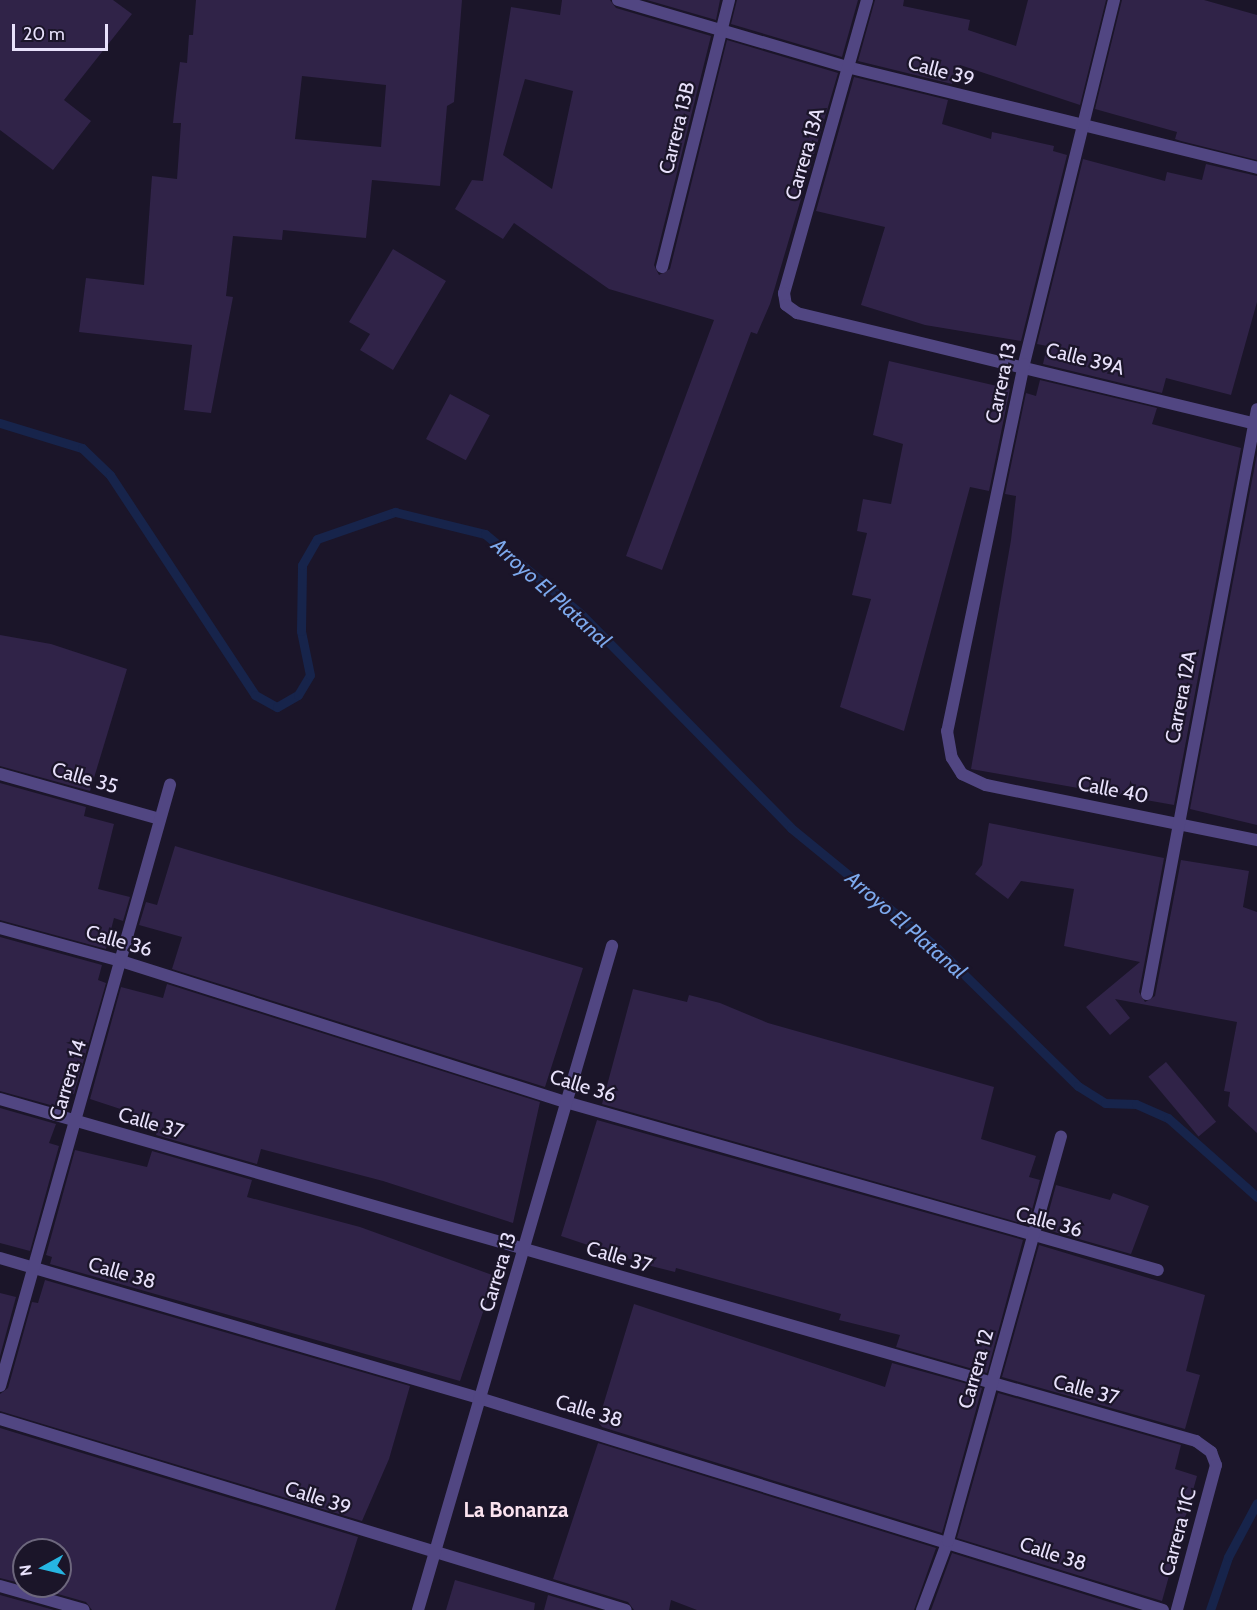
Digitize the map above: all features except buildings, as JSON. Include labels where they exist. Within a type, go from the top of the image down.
[{"type":"street","name":"Calle 39","points":[[618,0],[851,68],[1081,128],[1257,168]]},
{"type":"street","name":"Carrera 13B","points":[[662,267],[729,0]]},
{"type":"street","name":"Carrera 13A","points":[[797,313],[786,305],[784,293],[851,68],[867,0]]},
{"type":"street","name":"Carrera 13","points":[[962,774],[952,758],[947,731],[1024,364],[1114,0]]},
{"type":"street","name":"Calle 39A","points":[[797,313],[1024,364],[1256,423]]},
{"type":"street","name":"Carrera 12A","points":[[1147,994],[1177,823],[1257,409]]},
{"type":"street","name":"Calle 35","points":[[0,774],[160,819]]},
{"type":"street","name":"Calle 40","points":[[962,774],[986,785],[1257,840]]},
{"type":"street","name":"Carrera 14","points":[[0,1386],[30,1267],[124,962],[170,785]]},
{"type":"street","name":"Calle 36","points":[[0,928],[124,962],[569,1103],[1034,1238],[1158,1270]]},
{"type":"street","name":"Carrera 13","points":[[418,1610],[479,1398],[569,1103],[612,946]]},
{"type":"street","name":"Calle 37","points":[[0,1099],[1196,1441],[1210,1452],[1216,1465]]},
{"type":"street","name":"Carrera 12","points":[[922,1610],[948,1541],[1061,1137]]},
{"type":"street","name":"Calle 38","points":[[0,1258],[479,1398],[948,1541],[1163,1610]]},
{"type":"street","name":"Calle 39","points":[[0,1419],[433,1555],[626,1610]]},
{"type":"street","name":"Carrera 11C","points":[[1177,1610],[1216,1465]]},
{"type":"street","points":[[0,1586],[84,1610]]},
{"type":"waterway","name":"Arroyo El Platanal","points":[[0,423],[82,448],[110,475],[255,695],[277,707],[298,695],[310,675],[301,631],[302,565],[317,539],[395,512],[485,534],[581,614],[791,828],[935,946],[1078,1086],[1105,1103],[1136,1104],[1168,1118],[1257,1197]]},
{"type":"waterway","name":"Arroyo El Platanal","points":[[1210,1610],[1228,1557],[1257,1503]]},
{"type":"district","name":"La Bonanza","points":[[516,1510]]}]
